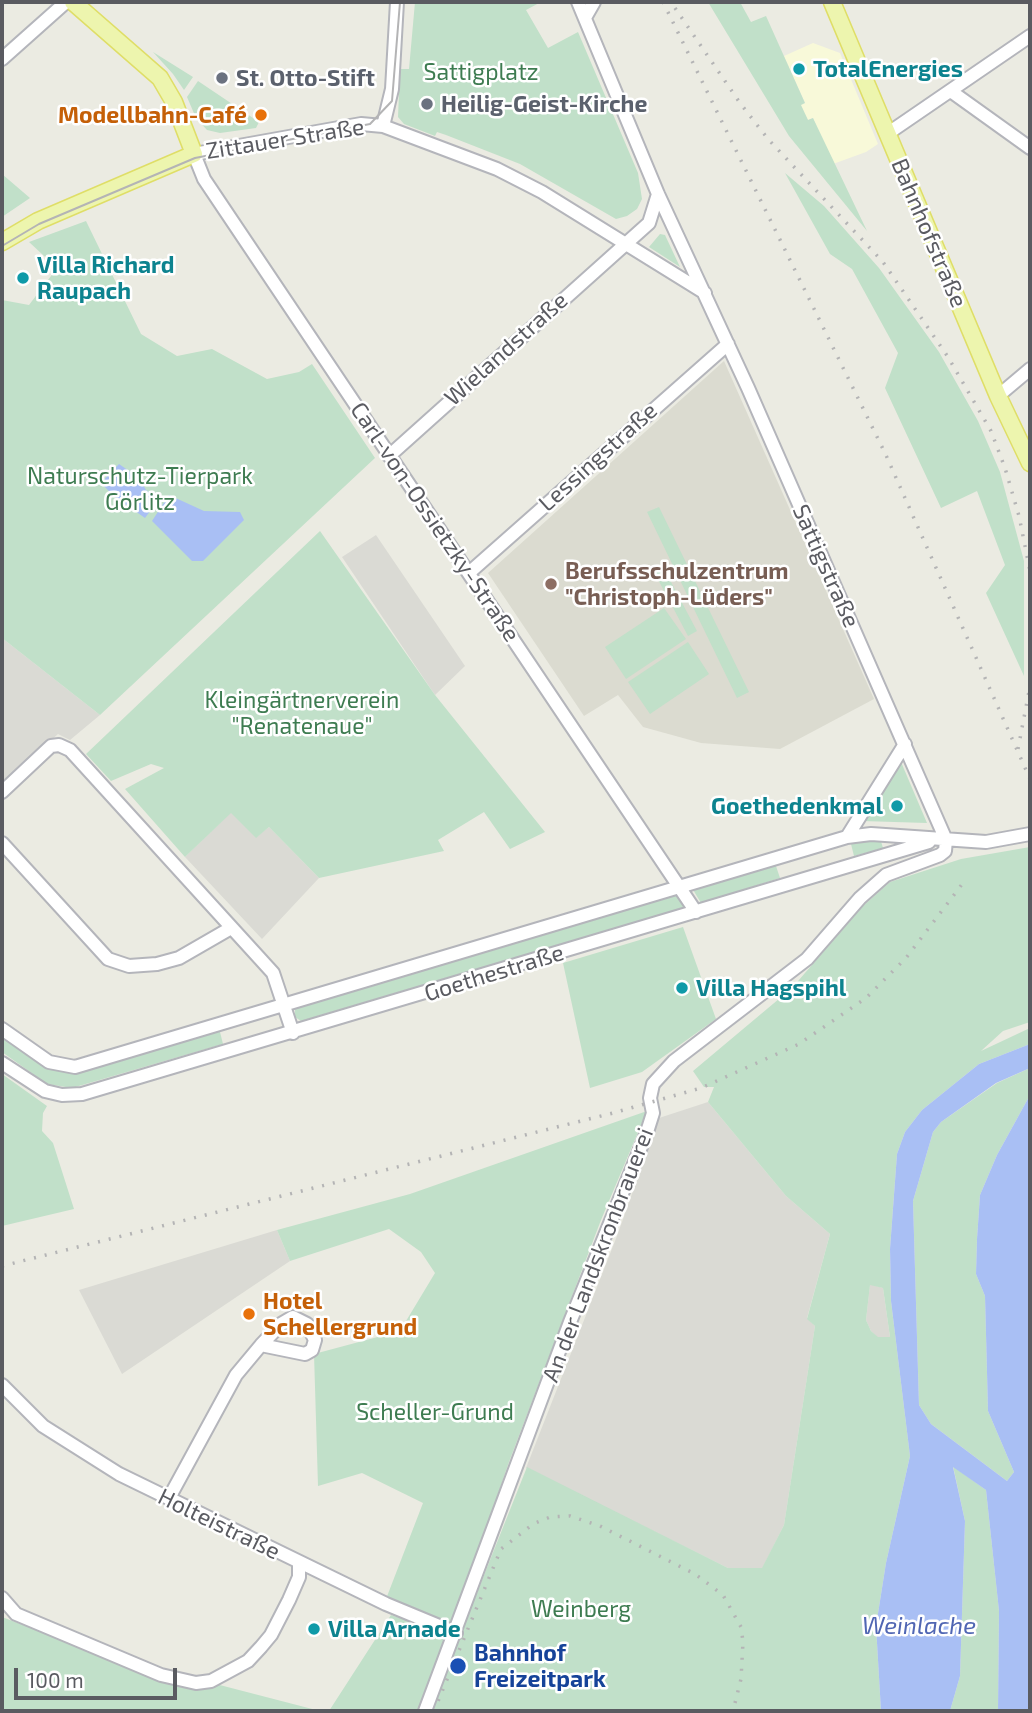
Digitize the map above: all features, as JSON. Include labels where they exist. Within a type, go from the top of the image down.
[{"type":"main road","points":[[73,2],[160,78],[174,102],[194,154]]},
{"type":"main road","name":"Bahnhofstraße","points":[[832,2],[998,396],[1030,463]]},
{"type":"main road","name":"Zittauer Straße","points":[[2,242],[38,221],[194,154]]},
{"type":"street","points":[[2,59],[66,2]]},
{"type":"street","points":[[383,126],[392,89],[397,2]]},
{"type":"street","name":"Sattigstraße","points":[[578,2],[658,194],[728,344],[905,744],[943,840]]},
{"type":"street","points":[[586,16],[594,2]]},
{"type":"street","points":[[887,134],[1030,36]]},
{"type":"street","points":[[952,92],[1030,148]]},
{"type":"street","name":"Zittauer Straße","points":[[194,154],[361,124],[383,126],[497,169],[542,191],[623,243]]},
{"type":"street","name":"Carl-von-Ossietzky-Straße","points":[[194,154],[204,179],[680,887]]},
{"type":"street","points":[[658,194],[649,223],[623,243],[705,293]]},
{"type":"street","name":"Wielandstraße","points":[[389,456],[623,243]]},
{"type":"street","name":"Lessingstraße","points":[[470,572],[728,344]]},
{"type":"street","points":[[998,396],[1030,369]]},
{"type":"street","points":[[847,837],[905,744]]},
{"type":"street","points":[[2,792],[51,746],[59,745],[69,750],[273,973],[293,1033]]},
{"type":"street","name":"Goethestraße","points":[[2,1029],[50,1062],[75,1067],[847,837],[871,834],[943,840]]},
{"type":"street","points":[[943,840],[986,842],[1030,834]]},
{"type":"street","name":"Goethestraße","points":[[2,1062],[45,1091],[62,1095],[82,1094],[293,1033],[898,849],[943,840]]},
{"type":"street","name":"An der Landskronbrauerei","points":[[425,1711],[566,1335],[647,1132],[653,1113],[650,1098],[653,1084],[674,1061],[807,959],[860,898],[886,875],[940,855],[945,851],[943,840]]},
{"type":"street","points":[[2,843],[108,959],[129,966],[157,964],[179,958],[231,928]]},
{"type":"street","points":[[680,887],[696,912]]},
{"type":"street","points":[[169,1498],[236,1375],[261,1345]]},
{"type":"street","name":"Holteistraße","points":[[2,1385],[43,1426],[119,1474],[299,1563],[456,1633]]},
{"type":"street","points":[[2,1598],[16,1614],[161,1675],[196,1683],[211,1681],[248,1661],[261,1647],[289,1600],[299,1577],[299,1563]]},
{"type":"shaded area","points":[[813,43],[840,53],[878,144],[866,152],[833,164],[813,118],[808,120],[800,105],[805,103],[784,56]]},
{"type":"shaded area","points":[[724,361],[874,699],[780,749],[701,743],[643,727],[618,695],[584,716],[488,573]]},
{"type":"shaded area","points":[[376,535],[465,666],[435,695],[342,557]]},
{"type":"shaded area","points":[[2,638],[100,715],[70,740],[58,734],[2,784]]},
{"type":"shaded area","points":[[231,812],[256,837],[269,827],[319,878],[262,939],[185,857]]},
{"type":"shaded area","points":[[708,1102],[786,1196],[830,1234],[807,1318],[815,1326],[784,1525],[762,1569],[728,1568],[526,1468],[617,1236],[659,1118]]},
{"type":"shaded area","points":[[277,1230],[290,1261],[122,1374],[79,1290]]},
{"type":"shaded area","points":[[870,1284],[883,1288],[890,1337],[878,1338],[866,1320]]},
{"type":"green space","name":"Sattigplatz","points":[[415,2],[541,2],[526,10],[548,48],[578,32],[638,173],[642,199],[637,209],[616,219],[520,164],[446,135],[437,132],[435,136],[404,124],[398,117],[400,69],[409,69]]},
{"type":"green space","points":[[708,2],[740,2],[751,22],[766,16],[805,103],[801,105],[808,120],[813,118],[867,231],[789,136]]},
{"type":"green space","points":[[153,52],[193,77],[184,90],[173,74]]},
{"type":"green space","points":[[198,81],[259,122],[256,128],[220,133],[207,130],[196,118],[187,97]]},
{"type":"green space","points":[[785,173],[824,206],[879,268],[939,352],[978,421],[1000,472],[1024,561],[1024,676],[986,593],[1005,565],[977,491],[941,508],[885,388],[898,353],[852,269],[830,254]]},
{"type":"green space","points":[[2,174],[30,198],[2,217]]},
{"type":"green space","name":"Naturschutz-Tierpark Görlitz","points":[[86,221],[141,334],[177,356],[212,349],[267,379],[299,372],[312,364],[375,458],[100,715],[2,638],[2,300],[29,305],[57,268],[29,242]]},
{"type":"green space","points":[[660,234],[665,235],[680,267],[649,247]]},
{"type":"green space","points":[[659,507],[749,692],[737,698],[647,512]]},
{"type":"green space","name":"Kleingärtnerverein \"Renatenaue\"","points":[[320,531],[435,695],[545,832],[510,849],[484,812],[438,840],[444,851],[319,878],[269,827],[256,838],[231,813],[185,857],[125,789],[164,768],[151,764],[111,781],[86,754]]},
{"type":"green space","points":[[662,565],[697,631],[688,636],[653,570]]},
{"type":"green space","points":[[664,608],[686,639],[626,679],[605,647]]},
{"type":"green space","points":[[688,642],[709,674],[650,714],[628,682]]},
{"type":"green space","points":[[901,762],[927,823],[862,821]]},
{"type":"green space","points":[[880,838],[883,848],[854,856],[850,840]]},
{"type":"green space","name":"Weinberg","points":[[1030,847],[1030,1022],[1003,1031],[981,1051],[1030,1028],[1030,1044],[979,1064],[922,1110],[905,1132],[897,1154],[890,1249],[891,1301],[910,1456],[886,1563],[876,1626],[881,1711],[430,1711],[527,1467],[728,1568],[762,1568],[784,1525],[815,1326],[807,1319],[830,1234],[786,1196],[708,1102],[714,1087],[704,1087],[693,1071],[792,988],[863,906],[890,882],[961,859]],"holes":[[[870,1285],[883,1288],[890,1337],[878,1337],[871,1331],[866,1320]]]},
{"type":"green space","points":[[775,863],[780,878],[701,903],[692,888]]},
{"type":"green space","points":[[675,893],[685,907],[301,1021],[295,1017],[295,1005]]},
{"type":"green space","points":[[683,927],[716,1019],[642,1072],[590,1088],[563,963]]},
{"type":"green space","points":[[219,1028],[223,1044],[72,1088],[47,1084],[2,1052],[2,1033],[47,1065],[67,1073]]},
{"type":"green space","points":[[1030,1068],[1030,1095],[997,1155],[980,1195],[977,1239],[976,1274],[985,1296],[988,1411],[1014,1472],[1007,1481],[931,1424],[919,1405],[913,1201],[933,1132],[941,1122],[997,1083]]},
{"type":"green space","points":[[2,1074],[47,1106],[43,1113],[42,1131],[53,1143],[74,1209],[2,1226]]},
{"type":"green space","name":"Scheller-Grund","points":[[647,1111],[601,1220],[509,1462],[452,1627],[386,1599],[423,1503],[362,1473],[318,1486],[314,1354],[400,1331],[435,1273],[421,1252],[389,1229],[290,1261],[277,1230],[410,1194]]},
{"type":"green space","points":[[953,1466],[986,1490],[999,1611],[998,1711],[950,1711],[960,1676],[965,1521]]},
{"type":"green space","points":[[391,1615],[450,1635],[421,1711],[329,1711]]},
{"type":"green space","points":[[2,1617],[177,1683],[212,1683],[320,1711],[2,1711]]},
{"type":"water","points":[[119,464],[139,478],[146,490],[159,499],[145,518],[115,497],[101,483]]},
{"type":"water","points":[[169,495],[204,511],[240,512],[244,520],[203,561],[192,561],[152,521]]},
{"type":"water","name":"Weinlache","points":[[1030,1044],[1030,1068],[996,1083],[941,1122],[933,1132],[913,1201],[919,1405],[931,1424],[1007,1481],[1014,1472],[988,1411],[985,1296],[976,1274],[977,1239],[980,1195],[997,1155],[1030,1095],[1030,1711],[998,1711],[999,1611],[986,1490],[953,1467],[965,1521],[960,1676],[950,1711],[881,1711],[876,1626],[886,1563],[910,1456],[891,1301],[890,1249],[897,1154],[905,1132],[922,1110],[979,1064]]},
{"type":"tram line","points":[[2,246],[39,224],[195,158],[370,124],[392,101],[400,2]]},
{"type":"railway","points":[[663,2],[885,453],[1030,779]]},
{"type":"railway","points":[[675,8],[768,139],[883,262],[948,357],[991,431],[1019,516],[1030,571]]},
{"type":"railway","points":[[1018,749],[1030,686]]},
{"type":"railway","points":[[2,1266],[613,1113],[701,1088],[799,1044],[866,998],[906,958],[966,879]]},
{"type":"railway","points":[[434,1711],[501,1549],[533,1524],[550,1517],[570,1516],[600,1526],[695,1574],[723,1595],[741,1627],[743,1642],[741,1679],[733,1711]]},
{"type":"place","name":"TotalEnergies","points":[[799,69]]},
{"type":"place","name":"St. Otto-Stift","points":[[222,78]]},
{"type":"place","name":"Heilig-Geist-Kirche","points":[[427,104]]},
{"type":"place","name":"Modellbahn-Café","points":[[261,115]]},
{"type":"place","name":"Villa Richard Raupach","points":[[23,278]]},
{"type":"place","name":"Berufsschulzentrum \"Christoph-Lüders\"","points":[[551,584]]},
{"type":"place","name":"Goethedenkmal","points":[[897,806]]},
{"type":"place","name":"Villa Hagspihl","points":[[682,988]]},
{"type":"place","name":"Hotel Schellergrund","points":[[249,1314]]},
{"type":"place","name":"Villa Arnade","points":[[314,1629]]},
{"type":"place","name":"Bahnhof Freizeitpark","points":[[458,1666]]}]
